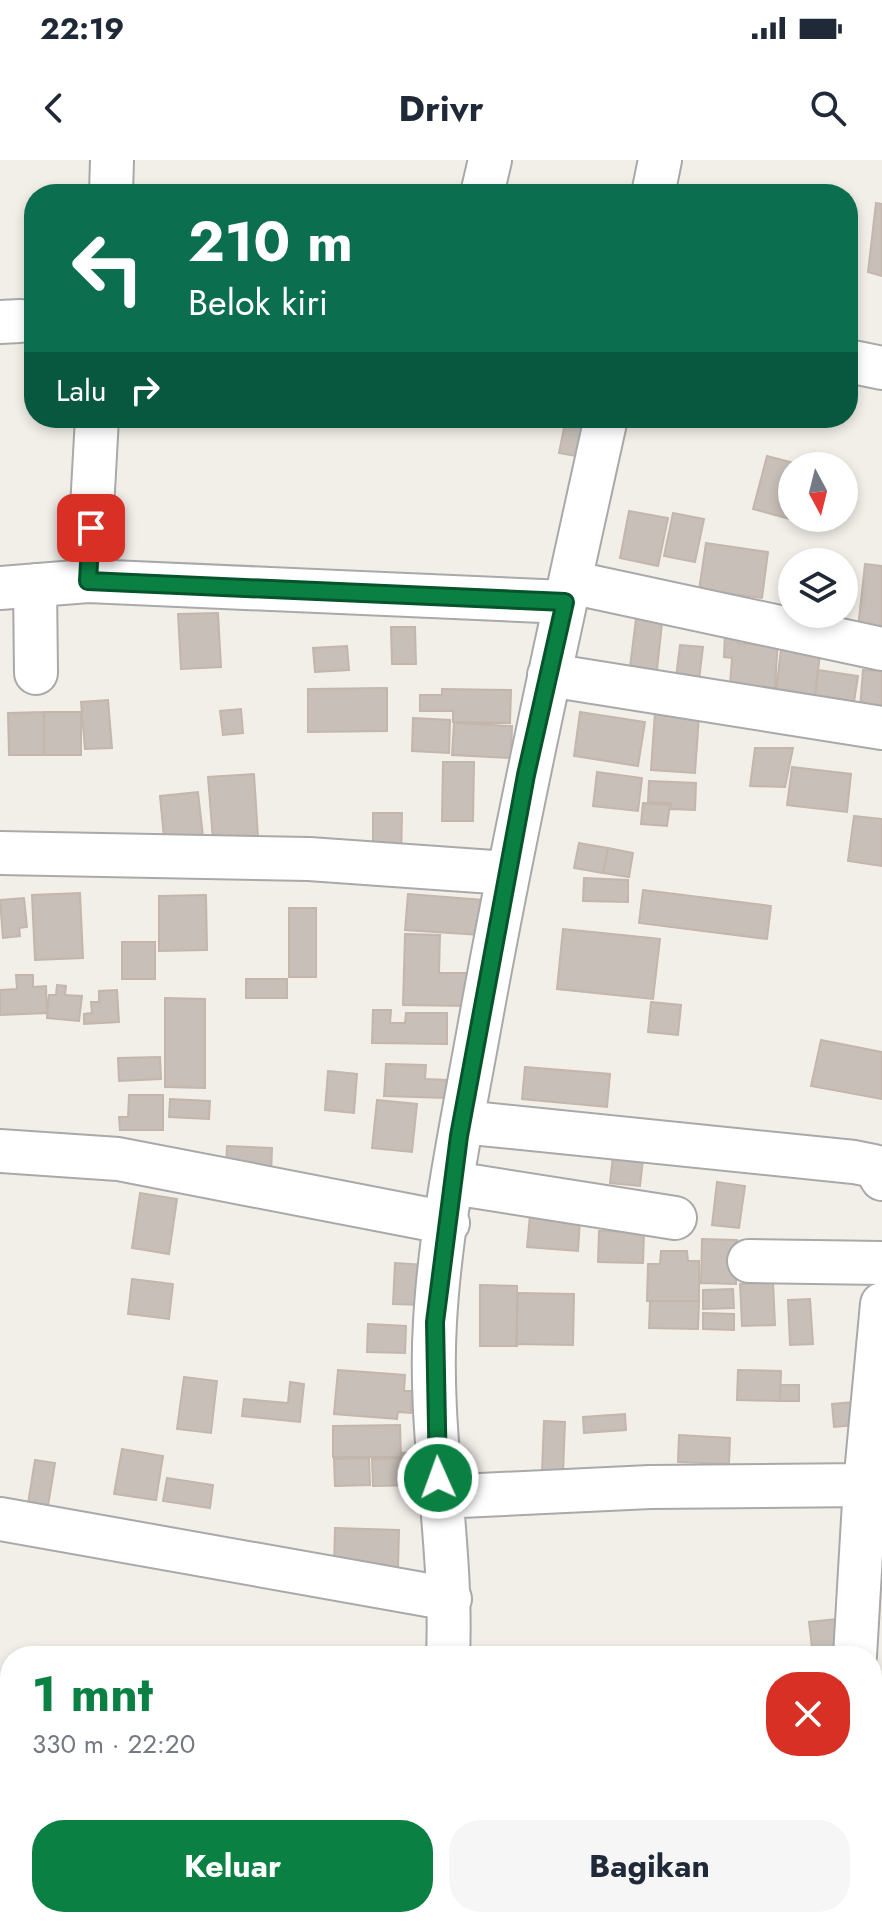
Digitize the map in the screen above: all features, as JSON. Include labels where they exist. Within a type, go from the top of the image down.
[{"type":"street","points":[[111,184],[112,160]]},
{"type":"street","points":[[484,184],[490,160]]},
{"type":"street","points":[[655,184],[660,160]]},
{"type":"street","points":[[858,363],[882,368]]},
{"type":"street","points":[[88,581],[96,428]]},
{"type":"street","points":[[448,1646],[450,1599],[439,1497],[435,1322],[450,1203],[507,873],[604,428]]},
{"type":"street","points":[[36,673],[18,587],[88,581],[568,592],[882,649]]},
{"type":"street","points":[[549,675],[882,728]]},
{"type":"street","points":[[0,853],[309,859],[507,873]]},
{"type":"street","points":[[462,1122],[854,1162],[874,1166],[882,1179]]},
{"type":"street","points":[[0,1151],[118,1159],[450,1203],[675,1218]]},
{"type":"street","points":[[749,1261],[882,1263]]},
{"type":"street","points":[[856,1646],[874,1484],[882,1304]]},
{"type":"street","points":[[439,1497],[650,1487],[874,1484]]},
{"type":"street","points":[[0,1519],[450,1599]]},
{"type":"building","points":[[876,203],[882,204],[882,276],[868,272]]},
{"type":"building","points":[[564,428],[588,428],[582,457],[559,453]]},
{"type":"building","points":[[767,456],[778,459],[778,516],[753,509]]},
{"type":"building","points":[[629,511],[668,518],[658,566],[620,558]]},
{"type":"building","points":[[673,513],[704,519],[695,562],[664,556]]},
{"type":"building","points":[[706,543],[768,552],[762,598],[699,590]]},
{"type":"building","points":[[865,564],[882,566],[882,631],[858,628]]},
{"type":"building","points":[[218,613],[221,667],[181,669],[178,614]]},
{"type":"building","points":[[636,619],[662,623],[657,670],[630,667]]},
{"type":"building","points":[[391,627],[415,627],[416,664],[392,664]]},
{"type":"building","points":[[725,632],[739,632],[738,643],[760,645],[760,637],[778,639],[775,688],[730,685],[732,658],[724,657]]},
{"type":"building","points":[[680,645],[703,647],[699,680],[676,678]]},
{"type":"building","points":[[347,646],[349,670],[315,672],[313,648]]},
{"type":"building","points":[[821,646],[815,696],[776,692],[781,649],[801,651]]},
{"type":"building","points":[[818,670],[858,676],[852,715],[815,696]]},
{"type":"building","points":[[863,670],[882,671],[882,710],[860,709]]},
{"type":"building","points":[[387,688],[387,731],[308,732],[308,689]]},
{"type":"building","points":[[442,689],[511,690],[510,723],[453,722],[453,711],[420,711],[420,695],[442,695]]},
{"type":"building","points":[[108,700],[112,748],[85,749],[81,702]]},
{"type":"building","points":[[241,709],[243,733],[223,735],[220,711]]},
{"type":"building","points":[[44,712],[81,712],[81,755],[44,755]]},
{"type":"building","points":[[44,712],[44,755],[9,755],[8,713]]},
{"type":"building","points":[[580,712],[645,722],[638,766],[574,756]]},
{"type":"building","points":[[655,712],[699,716],[695,773],[651,770]]},
{"type":"building","points":[[413,718],[450,720],[449,753],[412,751]]},
{"type":"building","points":[[454,723],[512,726],[511,758],[452,755]]},
{"type":"building","points":[[755,748],[793,748],[785,787],[750,786]]},
{"type":"building","points":[[443,762],[474,762],[473,821],[442,821]]},
{"type":"building","points":[[792,767],[851,774],[847,812],[787,805]]},
{"type":"building","points":[[597,772],[642,778],[638,811],[593,806]]},
{"type":"building","points":[[254,774],[258,837],[213,840],[208,777]]},
{"type":"building","points":[[649,781],[696,783],[695,810],[671,809],[671,803],[648,802]]},
{"type":"building","points":[[198,792],[204,845],[165,849],[160,796]]},
{"type":"building","points":[[643,803],[670,805],[667,826],[641,824]]},
{"type":"building","points":[[373,813],[402,813],[401,858],[373,857]]},
{"type":"building","points":[[854,816],[882,819],[882,866],[848,861]]},
{"type":"building","points":[[579,843],[608,848],[603,873],[574,868]]},
{"type":"building","points":[[608,848],[633,853],[629,877],[603,873]]},
{"type":"building","points":[[584,878],[628,880],[628,902],[583,901]]},
{"type":"building","points":[[643,890],[771,906],[767,939],[639,923]]},
{"type":"building","points":[[80,893],[83,958],[35,960],[32,895]]},
{"type":"building","points":[[408,894],[483,900],[480,935],[405,930]]},
{"type":"building","points":[[206,895],[207,950],[159,951],[159,896]]},
{"type":"building","points":[[24,898],[27,927],[19,928],[20,936],[3,938],[0,900]]},
{"type":"building","points":[[289,908],[316,908],[316,977],[289,977]]},
{"type":"building","points":[[563,929],[660,939],[653,999],[557,989]]},
{"type":"building","points":[[405,934],[440,935],[439,973],[467,973],[466,1006],[403,1005]]},
{"type":"building","points":[[122,942],[155,942],[155,979],[122,979]]},
{"type":"building","points":[[16,975],[33,975],[33,987],[46,986],[47,1013],[0,1015],[0,990],[17,989]]},
{"type":"building","points":[[246,979],[287,979],[287,998],[246,998]]},
{"type":"building","points":[[57,985],[66,986],[65,995],[82,996],[79,1021],[47,1018],[49,995],[56,995]]},
{"type":"building","points":[[117,990],[119,1022],[84,1024],[84,1014],[92,1013],[91,1002],[99,1002],[99,991]]},
{"type":"building","points":[[165,998],[205,999],[205,1088],[165,1087]]},
{"type":"building","points":[[651,1002],[681,1005],[678,1035],[648,1032]]},
{"type":"building","points":[[373,1010],[391,1010],[390,1023],[405,1023],[406,1013],[447,1013],[447,1044],[372,1043]]},
{"type":"building","points":[[821,1040],[882,1052],[882,1099],[811,1086]]},
{"type":"building","points":[[160,1057],[161,1079],[119,1081],[118,1058]]},
{"type":"building","points":[[386,1064],[426,1065],[425,1079],[447,1080],[446,1098],[384,1096]]},
{"type":"building","points":[[525,1067],[610,1074],[607,1107],[522,1099]]},
{"type":"building","points":[[328,1071],[357,1074],[354,1113],[325,1110]]},
{"type":"building","points":[[129,1095],[163,1095],[163,1130],[120,1130],[119,1117],[128,1117]]},
{"type":"building","points":[[170,1099],[210,1101],[209,1119],[169,1117]]},
{"type":"building","points":[[377,1100],[417,1104],[412,1152],[372,1148]]},
{"type":"building","points":[[227,1146],[272,1148],[271,1174],[226,1169]]},
{"type":"building","points":[[614,1147],[644,1150],[640,1186],[610,1183]]},
{"type":"building","points":[[717,1182],[745,1186],[739,1228],[712,1225]]},
{"type":"building","points":[[140,1193],[177,1199],[169,1254],[132,1248]]},
{"type":"building","points":[[530,1215],[580,1219],[578,1251],[527,1247]]},
{"type":"building","points":[[599,1231],[644,1232],[643,1263],[598,1262]]},
{"type":"building","points":[[702,1239],[737,1240],[736,1284],[701,1283]]},
{"type":"building","points":[[661,1251],[687,1251],[688,1261],[699,1261],[699,1301],[647,1301],[648,1264],[660,1264]]},
{"type":"building","points":[[395,1263],[425,1265],[424,1305],[393,1304]]},
{"type":"building","points":[[132,1279],[173,1284],[169,1319],[128,1314]]},
{"type":"building","points":[[773,1282],[775,1325],[742,1326],[740,1284]]},
{"type":"building","points":[[480,1285],[517,1286],[517,1346],[480,1346]]},
{"type":"building","points":[[733,1289],[734,1308],[703,1309],[703,1290]]},
{"type":"building","points":[[518,1293],[574,1294],[573,1345],[516,1344]]},
{"type":"building","points":[[810,1299],[813,1344],[790,1345],[788,1300]]},
{"type":"building","points":[[650,1301],[699,1301],[698,1329],[649,1328]]},
{"type":"building","points":[[703,1313],[734,1314],[734,1330],[703,1329]]},
{"type":"building","points":[[368,1324],[406,1326],[405,1353],[367,1352]]},
{"type":"building","points":[[338,1370],[405,1375],[404,1391],[412,1391],[411,1413],[398,1412],[397,1419],[334,1414]]},
{"type":"building","points":[[738,1370],[781,1371],[780,1401],[737,1400]]},
{"type":"building","points":[[184,1377],[217,1381],[211,1433],[177,1429]]},
{"type":"building","points":[[290,1382],[304,1384],[300,1422],[242,1416],[244,1399],[288,1403]]},
{"type":"building","points":[[780,1385],[799,1385],[799,1401],[780,1401]]},
{"type":"building","points":[[864,1401],[866,1424],[834,1427],[832,1404]]},
{"type":"building","points":[[625,1414],[626,1430],[584,1433],[583,1417]]},
{"type":"building","points":[[544,1421],[565,1422],[563,1473],[542,1472]]},
{"type":"building","points":[[400,1425],[401,1457],[333,1457],[333,1426]]},
{"type":"building","points":[[679,1435],[730,1438],[729,1464],[678,1462]]},
{"type":"building","points":[[122,1449],[163,1456],[156,1500],[114,1494]]},
{"type":"building","points":[[421,1452],[422,1485],[373,1486],[372,1459],[402,1458],[401,1453]]},
{"type":"building","points":[[369,1458],[370,1485],[335,1486],[334,1459]]},
{"type":"building","points":[[35,1460],[55,1463],[47,1512],[27,1510]]},
{"type":"building","points":[[167,1478],[213,1485],[210,1508],[163,1501]]},
{"type":"building","points":[[335,1528],[399,1530],[398,1568],[334,1566]]},
{"type":"building","points":[[836,1619],[839,1646],[812,1646],[809,1622]]},
{"type":"route","points":[[91,528],[88,581],[565,602],[526,775],[459,1136],[435,1322],[438,1478]]}]
